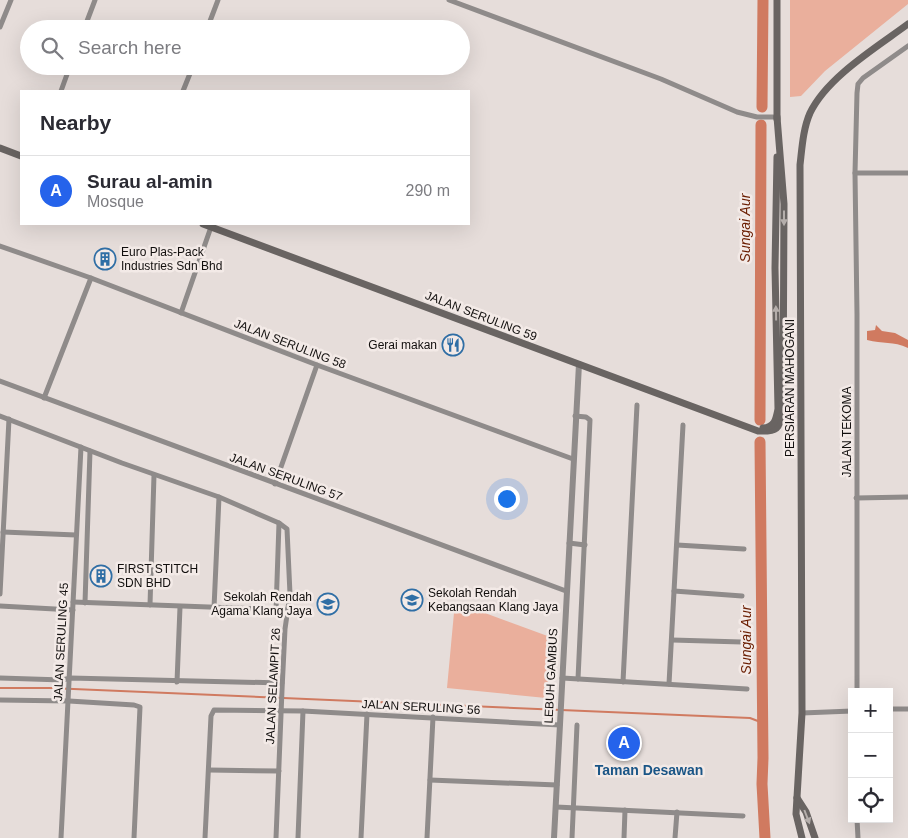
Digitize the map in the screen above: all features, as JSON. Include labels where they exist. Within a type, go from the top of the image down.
[{"type":"main road","name":"JALAN SERULING 59","points":[[206,225],[758,431],[777,429],[780,425],[783,410],[784,204],[777,117],[777,0]]},
{"type":"main road","name":"PERSIARAN MAHOGANI","points":[[802,838],[796,814],[802,713],[800,166],[803,136],[810,114],[818,99],[836,78],[908,24]]},
{"type":"main road","points":[[0,148],[20,156]]},
{"type":"main road","points":[[797,798],[806,812],[815,838]]},
{"type":"street","points":[[0,27],[2,18],[11,0]]},
{"type":"street","points":[[87,20],[95,0]]},
{"type":"street","points":[[210,20],[218,0]]},
{"type":"street","points":[[449,0],[661,80],[737,112],[757,118],[777,117]]},
{"type":"street","name":"JALAN TEKOMA","points":[[857,688],[855,173],[858,84],[863,78],[908,46]]},
{"type":"street","points":[[61,90],[67,75]]},
{"type":"street","points":[[183,90],[189,75]]},
{"type":"street","points":[[855,173],[908,173]]},
{"type":"street","points":[[181,313],[211,227]]},
{"type":"street","name":"JALAN SERULING 58","points":[[0,246],[91,278],[317,365],[573,459]]},
{"type":"street","points":[[44,398],[91,278]]},
{"type":"street","name":"LEBUH GAMBUS","points":[[554,838],[578,364]]},
{"type":"street","points":[[275,484],[317,365]]},
{"type":"street","name":"JALAN SERULING 57","points":[[0,382],[566,591]]},
{"type":"street","points":[[623,682],[637,405]]},
{"type":"street","points":[[0,416],[154,475],[219,497],[279,523]]},
{"type":"street","points":[[576,416],[586,417],[590,420],[578,679]]},
{"type":"street","points":[[0,594],[3,532],[2,511],[9,419]]},
{"type":"street","points":[[670,684],[683,425]]},
{"type":"street","name":"JALAN SERULING 45","points":[[61,838],[80,447]]},
{"type":"street","name":"JALAN SERULING 45","points":[[85,603],[90,451]]},
{"type":"street","points":[[150,605],[154,475]]},
{"type":"street","points":[[856,498],[908,496]]},
{"type":"street","points":[[214,608],[219,497]]},
{"type":"street","name":"JALAN SELAMPIT 26","points":[[276,838],[282,683],[290,594],[288,535],[287,529],[279,523]]},
{"type":"street","name":"JALAN SELAMPIT 26","points":[[276,610],[279,523]]},
{"type":"street","points":[[3,532],[76,535]]},
{"type":"street","points":[[569,543],[585,544]]},
{"type":"street","points":[[676,545],[744,549]]},
{"type":"street","points":[[674,591],[742,596]]},
{"type":"street","points":[[73,602],[288,610]]},
{"type":"street","points":[[0,606],[73,610]]},
{"type":"street","points":[[177,682],[180,606]]},
{"type":"street","points":[[672,640],[742,642]]},
{"type":"street","points":[[0,678],[282,683]]},
{"type":"street","points":[[562,678],[747,689]]},
{"type":"street","points":[[0,700],[69,698],[140,707],[134,838]]},
{"type":"street","points":[[893,709],[908,709]]},
{"type":"street","name":"JALAN SERULING 56","points":[[209,770],[211,716],[214,710],[281,710],[560,725]]},
{"type":"street","points":[[802,713],[848,710]]},
{"type":"street","points":[[298,838],[303,711]]},
{"type":"street","points":[[361,838],[367,714]]},
{"type":"street","points":[[427,838],[433,717]]},
{"type":"street","points":[[572,838],[577,725]]},
{"type":"street","points":[[205,838],[209,770],[279,771]]},
{"type":"street","points":[[430,780],[556,785]]},
{"type":"street","points":[[556,807],[743,816]]},
{"type":"street","points":[[624,838],[625,810]]},
{"type":"street","points":[[675,838],[676,812]]},
{"type":"street","points":[[857,823],[858,838]]},
{"type":"shaded area","points":[[790,0],[908,0],[908,4],[825,71],[801,96],[790,97]]},
{"type":"shaded area","points":[[876,325],[882,331],[895,333],[908,340],[908,348],[898,344],[867,340],[867,331],[875,330]]},
{"type":"shaded area","points":[[455,602],[553,638],[546,698],[447,688]]},
{"type":"waterway","name":"Sungai Aur","points":[[762,107],[763,0]]},
{"type":"waterway","name":"Sungai Aur","points":[[760,420],[761,125]]},
{"type":"waterway","name":"Sungai Aur","points":[[760,442],[762,784],[765,838]]},
{"type":"waterway","points":[[0,688],[50,688],[750,718],[763,723]]},
{"type":"place","name":"Euro Plas-Pack Industries Sdn Bhd","points":[[105,259]]},
{"type":"place","name":"Gerai makan","points":[[453,345]]},
{"type":"place","name":"FIRST STITCH SDN BHD","points":[[101,576]]},
{"type":"place","name":"Sekolah Rendah Kebangsaan Klang Jaya","points":[[412,600]]},
{"type":"place","name":"Sekolah Rendah Agama Klang Jaya","points":[[328,604]]},
{"type":"place","name":"Surau al-amin","points":[[624,743]]},
{"type":"district","name":"Taman Desawan","points":[[649,770]]}]
